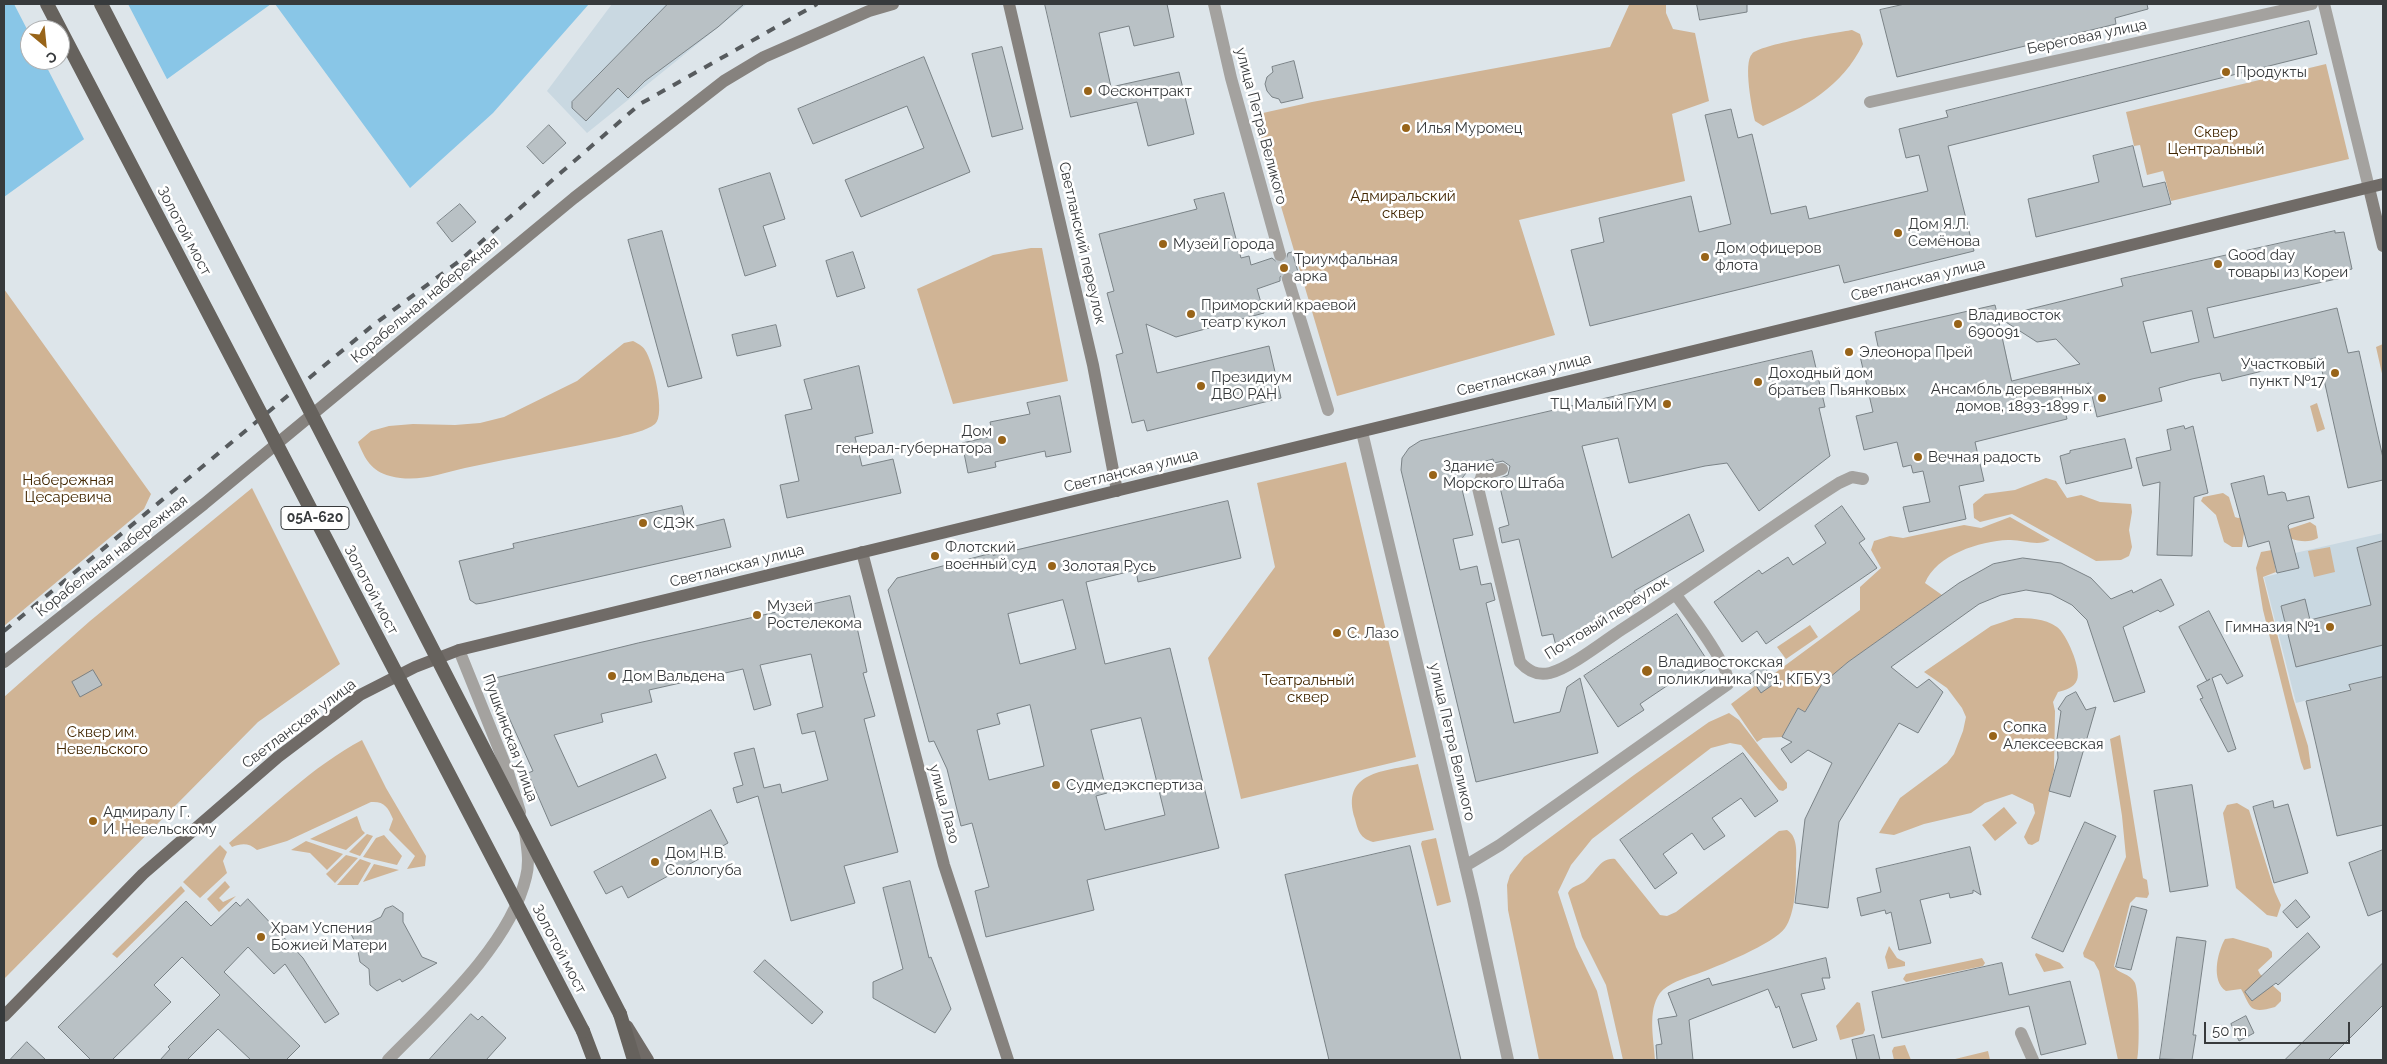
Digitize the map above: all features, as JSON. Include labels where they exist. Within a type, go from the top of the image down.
[{"type":"highway","name":"Золотой мост","points":[[47,4],[583,1032],[594,1060]]},
{"type":"highway","name":"Золотой мост","points":[[102,4],[620,1014],[634,1060]]},
{"type":"highway","points":[[583,1032],[589,1060]]},
{"type":"main road","name":"Корабельная набережная","points":[[4,662],[204,504],[574,198],[724,81],[764,57],[869,11],[893,4]]},
{"type":"main road","name":"Светланский переулок","points":[[1009,4],[1094,365],[1117,491]]},
{"type":"main road","name":"Светланская улица","points":[[4,1016],[143,874],[278,757],[360,695],[415,667],[459,650],[2383,184]]},
{"type":"main road","points":[[2369,188],[2383,246]]},
{"type":"main road","name":"улица Лазо","points":[[862,552],[942,858],[975,965],[1008,1060]]},
{"type":"main road","points":[[620,1014],[648,1060]]},
{"type":"street","name":"улица Петра Великого","points":[[1214,4],[1229,70],[1280,255]]},
{"type":"street","name":"Береговая улица","points":[[1870,102],[2312,4]]},
{"type":"street","points":[[2324,4],[2369,188]]},
{"type":"street","points":[[1288,279],[1328,410]]},
{"type":"street","name":"улица Петра Великого","points":[[1362,432],[1465,866],[1508,1060]]},
{"type":"street","name":"Почтовый переулок","points":[[1502,469],[1482,475],[1478,488],[1520,662],[1531,672],[1548,674],[1559,670],[1676,595],[1839,483],[1852,477],[1863,479]]},
{"type":"street","points":[[1465,866],[1493,850],[1728,684],[1730,678],[1723,665],[1676,595]]},
{"type":"street","name":"Пушкинская улица","points":[[388,1060],[472,972],[514,909],[527,876],[528,857],[517,798],[482,702],[459,650]]},
{"type":"street","points":[[2021,1034],[2033,1060]]},
{"type":"shaded area","points":[[612,4],[747,4],[587,133],[547,91]]},
{"type":"shaded area","name":"Гимназия №1","points":[[2383,533],[2383,677],[2349,685],[2350,689],[2296,703],[2264,577],[2277,574],[2273,558]]},
{"type":"green space","name":"Адмиральский сквер","points":[[1666,4],[1666,13],[1673,29],[1695,33],[1709,101],[1672,114],[1685,181],[1519,220],[1555,335],[1337,396],[1254,115],[1312,102],[1610,47],[1629,5]]},
{"type":"green space","points":[[1852,30],[1860,34],[1863,44],[1854,59],[1833,84],[1808,103],[1778,119],[1763,126],[1755,121],[1748,76],[1749,59],[1752,54],[1769,46]]},
{"type":"green space","name":"Сквер Центральный","points":[[2326,64],[2349,159],[2171,201],[2163,171],[2147,175],[2140,145],[2134,146],[2126,112]]},
{"type":"green space","points":[[1031,248],[1042,248],[1068,381],[953,404],[917,289],[993,255]]},
{"type":"green space","name":"Набережная Цесаревича","points":[[4,289],[151,494],[144,509],[4,626]]},
{"type":"green space","points":[[633,341],[643,347],[648,356],[655,376],[659,400],[658,419],[655,424],[643,430],[619,437],[437,475],[409,479],[383,474],[373,468],[363,454],[358,442],[371,431],[389,426],[413,424],[455,425],[480,423],[504,417],[577,381],[624,343]]},
{"type":"green space","points":[[2383,344],[2383,378],[2376,347]]},
{"type":"green space","points":[[2317,403],[2325,429],[2317,432],[2310,406]]},
{"type":"green space","name":"Театральный сквер","points":[[1346,462],[1416,757],[1241,799],[1208,658],[1275,567],[1257,483]]},
{"type":"green space","points":[[2046,478],[2056,481],[2067,498],[2081,495],[2100,502],[2131,504],[2132,512],[2129,530],[2132,547],[2129,556],[2121,560],[2096,561],[2012,514],[1980,522],[1974,518],[1973,504],[1985,494],[2015,490]]},
{"type":"green space","name":"Сквер им. Невельского","points":[[252,488],[340,664],[258,722],[4,979],[4,697],[90,621]]},
{"type":"green space","points":[[2223,493],[2229,497],[2235,517],[2254,514],[2264,528],[2244,533],[2242,547],[2232,547],[2224,542],[2216,515],[2201,501],[2203,497]]},
{"type":"green space","points":[[2010,517],[2050,540],[2040,543],[2013,540],[1985,543],[1960,551],[1949,557],[1931,573],[1925,583],[1942,595],[1847,663],[1822,684],[1805,712],[1798,708],[1782,737],[1763,738],[1757,742],[1731,704],[1756,685],[1775,683],[1775,673],[1860,610],[1860,587],[1881,568],[1871,550],[1874,541],[1890,536],[1903,538],[1964,525],[1981,528]]},
{"type":"green space","points":[[2310,522],[2316,526],[2318,538],[2313,540],[2303,541],[2277,533]]},
{"type":"green space","points":[[2330,547],[2335,572],[2314,577],[2308,551]]},
{"type":"green space","points":[[2272,550],[2276,572],[2263,577],[2293,698],[2308,746],[2311,768],[2304,770],[2263,610],[2256,568],[2261,552]]},
{"type":"green space","points":[[2015,618],[2042,620],[2057,627],[2069,644],[2078,675],[2076,683],[2058,692],[2053,702],[2055,711],[2054,770],[2039,841],[2032,845],[2028,844],[2024,837],[2035,813],[2033,804],[2012,794],[1985,803],[1971,813],[1924,824],[1894,835],[1879,833],[1900,798],[1947,763],[1954,754],[1963,731],[1966,717],[1962,708],[1947,688],[1924,672],[1991,626]]},
{"type":"green space","points":[[1810,625],[1818,637],[1786,659],[1777,647]]},
{"type":"green space","points":[[1729,713],[1739,720],[1787,783],[1787,788],[1783,791],[1779,790],[1741,745],[1730,743],[1711,748],[1592,839],[1571,865],[1558,892],[1576,947],[1597,991],[1614,1060],[1539,1060],[1508,910],[1507,885],[1510,875],[1524,857],[1634,775],[1709,722]]},
{"type":"green space","points":[[2120,735],[2143,878],[2147,880],[2149,894],[2147,898],[2136,897],[2130,903],[2114,966],[2135,983],[2139,1033],[2137,1060],[2118,1060],[2099,971],[2094,962],[2084,957],[2083,953],[2126,857],[2122,816],[2110,739]]},
{"type":"green space","points":[[362,740],[386,788],[426,856],[425,866],[407,869],[415,856],[389,830],[393,819],[387,808],[375,802],[371,802],[287,841],[257,850],[245,844],[232,847],[229,843],[293,788],[326,762]]},
{"type":"green space","points":[[1418,764],[1434,830],[1373,842],[1365,838],[1360,834],[1357,827],[1352,803],[1354,792],[1359,783],[1368,776],[1379,772]]},
{"type":"green space","points":[[2237,803],[2249,810],[2275,892],[2281,905],[2277,917],[2267,915],[2236,888],[2223,813],[2227,805]]},
{"type":"green space","points":[[2004,807],[2017,823],[1995,841],[1982,825]]},
{"type":"green space","points":[[357,816],[365,833],[346,850],[310,839]]},
{"type":"green space","points":[[1787,830],[1791,833],[1795,842],[1796,876],[1793,908],[1785,928],[1757,948],[1677,981],[1663,989],[1656,1000],[1652,1017],[1655,1060],[1623,1060],[1606,985],[1582,937],[1568,893],[1569,891],[1588,879],[1602,863],[1615,859],[1660,915],[1667,916],[1676,912],[1779,831]]},
{"type":"green space","points":[[367,834],[373,836],[360,856],[349,852]]},
{"type":"green space","points":[[384,835],[402,856],[397,865],[363,857],[376,838]]},
{"type":"green space","points":[[1436,838],[1451,902],[1437,906],[1421,844],[1422,841]]},
{"type":"green space","points":[[306,841],[343,854],[327,870],[310,853],[291,850]]},
{"type":"green space","points":[[220,845],[227,852],[223,861],[227,873],[200,898],[183,882]]},
{"type":"green space","points":[[346,855],[358,858],[335,883],[326,874]]},
{"type":"green space","points":[[360,859],[371,863],[358,885],[337,885]]},
{"type":"green space","points":[[374,864],[399,870],[363,882]]},
{"type":"green space","points":[[225,881],[230,887],[219,898],[223,902],[236,896],[219,912],[207,899]]},
{"type":"green space","points":[[181,886],[185,891],[117,958],[112,954]]},
{"type":"green space","points":[[2233,938],[2268,948],[2272,952],[2272,957],[2258,970],[2281,993],[2281,1001],[2275,1007],[2255,1009],[2249,1004],[2241,989],[2226,991],[2221,986],[2217,974],[2218,959],[2225,939]]},
{"type":"green space","points":[[1889,946],[1897,958],[1905,962],[1905,966],[1888,969],[1885,957]]},
{"type":"green space","points":[[2036,953],[2060,963],[2064,968],[2044,972],[2035,955]]},
{"type":"green space","points":[[1982,958],[1985,963],[1983,966],[1906,982],[1903,979],[1906,974]]},
{"type":"green space","points":[[1857,1002],[1860,1003],[1865,1030],[1863,1034],[1840,1040],[1836,1026]]},
{"type":"green space","points":[[1905,1045],[1911,1060],[1894,1060],[1892,1051],[1894,1047]]},
{"type":"green space","points":[[1988,1051],[1990,1060],[1951,1060]]},
{"type":"water","points":[[4,4],[271,4],[4,197]]},
{"type":"water","points":[[275,4],[589,4],[493,113],[410,188]]},
{"type":"pier","points":[[14,4],[128,4],[168,81],[85,141],[48,70],[70,70],[70,20],[22,20]]},
{"type":"building","points":[[668,4],[744,4],[718,27],[645,81],[628,98],[618,88],[586,121],[572,108],[572,102]]},
{"type":"building","points":[[1045,4],[1167,4],[1174,37],[1134,46],[1129,26],[1099,33],[1111,87],[1179,72],[1194,134],[1148,146],[1137,102],[1071,117]]},
{"type":"building","points":[[1697,4],[1747,4],[1747,12],[1700,20]]},
{"type":"building","points":[[1905,4],[2147,4],[2148,9],[2115,18],[2116,24],[1897,77],[1880,10]]},
{"type":"building","points":[[2309,21],[2317,54],[1948,146],[1974,251],[1844,283],[1839,265],[1590,326],[1571,250],[1604,242],[1599,218],[1691,196],[1699,232],[1731,224],[1705,115],[1731,109],[1738,138],[1752,134],[1771,214],[1806,206],[1809,219],[1928,191],[1919,155],[1906,158],[1899,129],[1948,117],[1946,111]]},
{"type":"building","points":[[1002,47],[1023,129],[992,137],[972,54]]},
{"type":"building","points":[[924,57],[970,172],[861,217],[845,180],[924,148],[907,106],[813,144],[798,109]]},
{"type":"building","points":[[1294,61],[1303,98],[1281,103],[1279,99],[1272,97],[1267,91],[1265,84],[1267,77],[1273,72],[1272,67]]},
{"type":"building","points":[[549,125],[566,143],[543,164],[527,147]]},
{"type":"building","points":[[2133,146],[2143,187],[2165,182],[2171,204],[2036,237],[2028,199],[2099,182],[2093,156]]},
{"type":"building","points":[[770,173],[785,219],[763,226],[776,266],[745,276],[719,189]]},
{"type":"building","points":[[1224,193],[1241,258],[1249,256],[1251,265],[1272,258],[1278,263],[1282,263],[1286,260],[1288,253],[1292,252],[1299,275],[1296,276],[1290,271],[1285,271],[1280,277],[1280,281],[1257,289],[1264,313],[1176,337],[1146,324],[1157,373],[1269,346],[1281,398],[1147,431],[1144,420],[1132,423],[1116,355],[1123,353],[1107,293],[1114,291],[1099,234],[1197,209],[1194,200]]},
{"type":"building","points":[[460,204],[476,222],[452,242],[437,223]]},
{"type":"building","points":[[662,231],[702,378],[668,387],[628,240]]},
{"type":"building","points":[[2335,231],[2335,233],[2344,232],[2352,269],[2343,271],[2345,277],[2207,308],[2214,338],[2337,308],[2348,353],[2359,351],[2383,458],[2383,480],[2348,488],[2319,357],[2222,381],[2220,373],[2192,379],[2159,388],[2162,401],[2097,417],[2089,383],[2060,390],[2067,419],[1975,442],[1984,481],[1959,486],[1966,519],[1909,532],[1903,507],[1930,502],[1923,471],[1913,473],[1911,465],[1903,467],[1897,442],[1864,450],[1856,416],[1873,412],[1860,356],[1879,351],[1875,332],[1995,305],[1998,317],[2123,286],[2121,279]],"holes":[[[2192,311],[2199,342],[2151,353],[2143,322]],[[1998,317],[2037,342],[2056,339],[2080,364],[2012,381]]]},
{"type":"building","points":[[853,252],[865,288],[837,297],[826,261]]},
{"type":"building","points":[[776,325],[781,346],[737,356],[732,335]]},
{"type":"building","points":[[1812,351],[1825,407],[1819,408],[1830,456],[1759,511],[1727,463],[1629,483],[1618,438],[1582,446],[1612,558],[1689,514],[1704,551],[1634,591],[1640,600],[1570,640],[1571,643],[1556,646],[1553,634],[1542,636],[1519,539],[1502,543],[1499,528],[1509,525],[1498,479],[1508,475],[1510,466],[1503,461],[1494,463],[1493,459],[1472,465],[1460,481],[1473,535],[1453,539],[1460,570],[1477,566],[1481,585],[1491,583],[1495,600],[1486,603],[1514,723],[1560,712],[1567,687],[1580,678],[1598,753],[1476,782],[1401,470],[1402,458],[1409,448],[1420,441]]},
{"type":"building","points":[[859,366],[873,433],[855,437],[862,466],[893,459],[901,493],[787,518],[780,485],[799,481],[785,415],[812,409],[804,380]]},
{"type":"building","points":[[1060,396],[1071,452],[1046,457],[1045,451],[995,462],[996,467],[968,473],[962,443],[993,436],[990,422],[1030,414],[1027,403]]},
{"type":"building","points":[[2184,426],[2185,429],[2193,426],[2208,493],[2194,497],[2192,556],[2157,555],[2160,482],[2143,486],[2136,458],[2171,450],[2167,430]]},
{"type":"building","points":[[2125,439],[2132,468],[2066,484],[2060,456],[2070,453],[2070,451]]},
{"type":"building","points":[[2264,476],[2268,495],[2282,492],[2285,493],[2287,501],[2309,496],[2314,518],[2288,526],[2299,568],[2277,573],[2269,541],[2248,547],[2231,484]]},
{"type":"building","points":[[1228,501],[1241,558],[1138,582],[1136,570],[1086,582],[1105,664],[1170,648],[1219,848],[1087,880],[1094,910],[986,937],[975,891],[989,887],[972,823],[961,826],[947,769],[934,741],[929,742],[888,590],[897,578],[992,553],[993,555]],"holes":[[[1063,600],[1076,649],[1020,664],[1008,614]],[[1030,705],[1044,766],[989,780],[977,730],[1000,724],[997,714]],[[1141,718],[1165,815],[1105,830],[1096,796],[1107,793],[1091,730]]]},
{"type":"building","points":[[682,506],[687,528],[724,519],[731,547],[483,603],[476,604],[470,600],[459,561],[514,548],[513,544]]},
{"type":"building","points":[[1842,506],[1865,539],[1859,543],[1877,568],[1766,644],[1757,631],[1742,642],[1714,602],[1759,570],[1762,574],[1788,557],[1793,565],[1826,543],[1815,526]]},
{"type":"building","points":[[2383,541],[2383,645],[2296,667],[2281,606],[2305,599],[2310,620],[2371,605],[2357,548]]},
{"type":"building","points":[[2023,558],[2061,563],[2091,578],[2111,599],[2132,590],[2133,593],[2161,579],[2174,605],[2160,612],[2158,610],[2123,627],[2145,692],[2114,702],[2087,620],[2072,605],[2051,594],[2026,590],[2001,595],[1979,604],[1891,667],[1917,688],[1929,679],[1943,692],[1918,733],[1899,723],[1839,822],[1828,908],[1795,903],[1805,819],[1832,763],[1808,750],[1791,763],[1781,749],[1792,742],[1782,737],[1798,708],[1805,712],[1822,684],[1848,662],[1959,583],[1993,564]]},
{"type":"building","points":[[850,596],[867,672],[863,673],[875,716],[864,719],[898,852],[844,866],[855,903],[791,921],[758,796],[737,803],[733,788],[743,785],[734,753],[754,748],[764,788],[780,784],[782,793],[828,780],[815,731],[802,734],[797,714],[823,707],[811,654],[760,665],[771,705],[754,710],[743,669],[649,690],[652,702],[601,714],[603,722],[554,735],[578,787],[656,754],[666,778],[551,826],[528,773],[533,771],[506,711],[501,713],[487,680],[638,643]]},
{"type":"building","points":[[2209,611],[2243,676],[2227,684],[2221,674],[2212,678],[2236,749],[2228,752],[2200,699],[2203,698],[2197,686],[2207,681],[2179,627]]},
{"type":"building","name":"Владивостокская поликлиника №1, КГБУЗ","points":[[1677,614],[1711,666],[1685,683],[1680,677],[1640,704],[1644,710],[1618,727],[1584,676]]},
{"type":"building","points":[[1763,665],[1775,683],[1761,693],[1749,675]]},
{"type":"building","points":[[93,670],[102,685],[80,697],[72,682]]},
{"type":"building","points":[[2383,677],[2383,825],[2337,836],[2306,701],[2351,690],[2349,685]]},
{"type":"building","points":[[2076,692],[2086,710],[2096,707],[2070,797],[2049,791],[2058,758],[2057,739],[2061,711],[2058,709],[2066,697]]},
{"type":"building","points":[[1743,753],[1778,801],[1755,817],[1741,798],[1712,818],[1725,836],[1704,850],[1692,833],[1663,854],[1677,873],[1655,889],[1620,840]]},
{"type":"building","points":[[2192,785],[2208,886],[2170,892],[2154,791]]},
{"type":"building","points":[[2273,801],[2274,808],[2288,804],[2308,873],[2274,883],[2253,807]]},
{"type":"building","points":[[711,810],[728,843],[628,898],[622,886],[606,894],[594,872]]},
{"type":"building","points":[[2085,822],[2116,836],[2063,952],[2032,938]]},
{"type":"building","points":[[1410,846],[1461,1060],[1329,1060],[1285,875]]},
{"type":"building","points":[[1970,847],[1981,895],[1973,890],[1973,893],[1950,898],[1949,893],[1920,900],[1931,943],[1899,950],[1891,912],[1886,914],[1885,910],[1861,916],[1857,898],[1881,892],[1876,869]]},
{"type":"building","points":[[2383,850],[2383,910],[2368,916],[2349,863]]},
{"type":"building","points":[[910,881],[929,958],[931,957],[951,1009],[935,1033],[873,998],[873,982],[903,969],[883,888]]},
{"type":"building","points":[[248,899],[303,958],[339,1014],[325,1023],[285,964],[274,974],[248,947],[224,972],[300,1046],[286,1060],[251,1060],[218,1029],[187,1060],[160,1060],[170,1049],[168,1047],[220,995],[182,957],[154,985],[171,1002],[112,1060],[91,1060],[58,1027],[186,901],[211,926],[236,902],[240,906]]},
{"type":"building","points":[[2296,900],[2310,917],[2297,928],[2283,912]]},
{"type":"building","points":[[393,906],[403,913],[403,922],[422,957],[437,963],[402,982],[400,979],[377,991],[370,985],[369,969],[360,962],[357,946],[350,932],[381,917],[385,909]]},
{"type":"building","points":[[2132,906],[2147,910],[2131,970],[2116,967]]},
{"type":"building","points":[[2308,933],[2320,947],[2278,985],[2276,983],[2252,1001],[2245,992]]},
{"type":"building","points":[[2177,937],[2206,941],[2193,1035],[2196,1035],[2192,1060],[2160,1059]]},
{"type":"building","points":[[1826,958],[1830,978],[1822,978],[1825,989],[1801,994],[1817,1040],[1793,1048],[1779,1006],[1776,1008],[1768,989],[1689,1020],[1693,1060],[1657,1060],[1656,1045],[1662,1044],[1658,1019],[1677,1016],[1668,993],[1709,978],[1712,985]]},
{"type":"building","points":[[765,960],[823,1012],[812,1024],[754,972]]},
{"type":"building","points":[[2002,963],[2009,995],[2070,981],[2086,1044],[2041,1055],[2029,1006],[1882,1038],[1872,992]]},
{"type":"building","points":[[2383,963],[2383,1005],[2328,1060],[2285,1060]]},
{"type":"building","points":[[471,1014],[478,1020],[482,1016],[506,1038],[486,1060],[429,1060]]},
{"type":"building","points":[[2246,1016],[2254,1033],[2239,1041],[2231,1024]]},
{"type":"building","points":[[1874,1035],[1880,1060],[1857,1060],[1852,1040]]},
{"type":"building","points":[[27,1042],[46,1060],[10,1060]]},
{"type":"tunnel","points":[[1280,255],[1288,279]]},
{"type":"railway","points":[[4,631],[372,326],[458,262],[640,104],[817,4]]},
{"type":"place","name":"Продукты","points":[[2226,72]]},
{"type":"place","name":"Фесконтракт","points":[[1088,91]]},
{"type":"place","name":"Илья Муромец","points":[[1406,128]]},
{"type":"place","name":"Дом Я.Л. Семёнова","points":[[1898,233]]},
{"type":"place","name":"Музей Города","points":[[1163,244]]},
{"type":"place","name":"Дом офицеров флота","points":[[1705,257]]},
{"type":"place","name":"Good day товары из Кореи","points":[[2218,264]]},
{"type":"place","name":"Триумфальная арка","points":[[1284,268]]},
{"type":"place","name":"Приморский краевой театр кукол","points":[[1191,314]]},
{"type":"place","name":"Владивосток 690091","points":[[1958,324]]},
{"type":"place","name":"Элеонора Прей","points":[[1849,352]]},
{"type":"place","name":"Участковый пункт №17","points":[[2335,373]]},
{"type":"place","name":"Доходный дом братьев Пьянковых","points":[[1758,382]]},
{"type":"place","name":"Президиум ДВО РАН","points":[[1201,386]]},
{"type":"place","name":"Ансамбль деревянных домов, 1893-1899 г.","points":[[2102,398]]},
{"type":"place","name":"ТЦ Малый ГУМ","points":[[1667,404]]},
{"type":"place","name":"Дом генерал-губернатора","points":[[1002,440]]},
{"type":"place","name":"Вечная радость","points":[[1918,457]]},
{"type":"place","name":"Здание Морского Штаба","points":[[1433,475]]},
{"type":"place","name":"СДЭК","points":[[643,523]]},
{"type":"place","name":"Флотский военный суд","points":[[935,556]]},
{"type":"place","name":"Золотая Русь","points":[[1052,566]]},
{"type":"place","name":"Музей Ростелекома","points":[[757,615]]},
{"type":"place","name":"Гимназия №1","points":[[2330,627]]},
{"type":"place","name":"С. Лазо","points":[[1337,633]]},
{"type":"place","name":"Владивостокская поликлиника №1, КГБУЗ","points":[[1647,671]]},
{"type":"place","name":"Дом Вальдена","points":[[612,676]]},
{"type":"place","name":"Сопка Алексеевская","points":[[1993,736]]},
{"type":"place","name":"Судмедэкспертиза","points":[[1056,785]]},
{"type":"place","name":"Адмиралу Г. И. Невельскому","points":[[93,821]]},
{"type":"place","name":"Дом Н.В. Соллогуба","points":[[655,862]]},
{"type":"place","name":"Храм Успения Божией Матери","points":[[261,937]]}]
